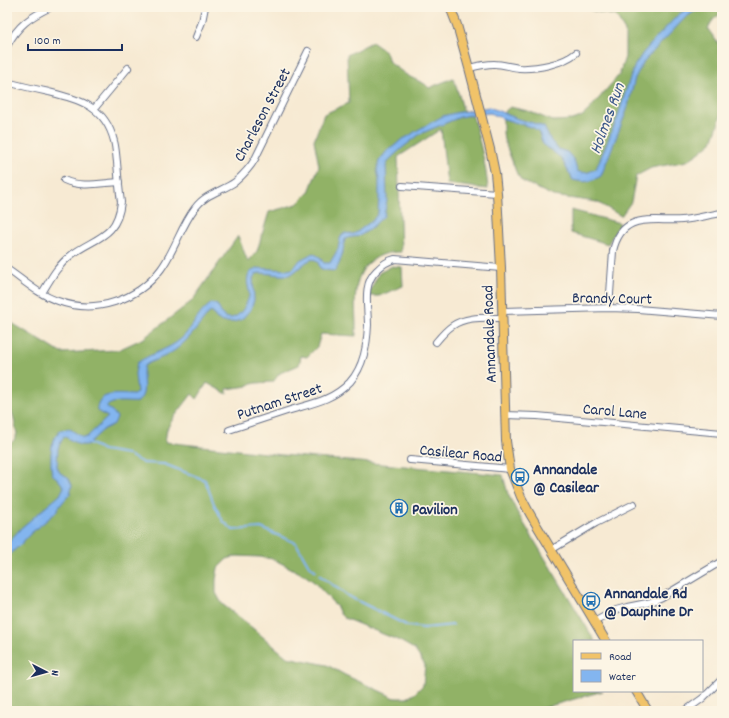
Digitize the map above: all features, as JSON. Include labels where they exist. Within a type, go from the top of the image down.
[{"type":"main road","name":"Annandale Road","points":[[450,7],[457,25],[469,68],[494,167],[497,193],[506,441],[510,469],[521,497],[605,640]]},
{"type":"main road","points":[[637,692],[648,711]]},
{"type":"street","points":[[7,46],[16,31],[27,20],[51,7]]},
{"type":"street","points":[[196,37],[202,22],[205,7]]},
{"type":"street","name":"Charleson Street","points":[[7,269],[42,293],[57,301],[78,306],[102,305],[113,302],[132,294],[143,287],[160,270],[167,260],[190,214],[202,200],[235,182],[251,167],[308,51]]},
{"type":"street","points":[[469,68],[486,64],[517,68],[534,67],[559,63],[567,60],[576,53]]},
{"type":"street","points":[[94,109],[128,68]]},
{"type":"street","points":[[7,82],[78,100],[94,109],[102,116],[112,132],[116,151],[121,202],[120,210],[113,226],[102,238],[81,249],[61,264],[42,293]]},
{"type":"street","points":[[64,180],[82,185],[119,182]]},
{"type":"street","points":[[402,186],[497,193]]},
{"type":"street","points":[[609,308],[613,251],[615,243],[622,231],[635,222],[642,220],[695,219],[722,213]]},
{"type":"street","name":"Putnam Street","points":[[228,430],[325,400],[340,391],[351,381],[362,362],[366,344],[368,323],[367,288],[372,275],[387,261],[395,259],[500,268]]},
{"type":"street","name":"Brandy Court","points":[[436,342],[451,326],[459,322],[502,314],[609,308],[722,316]]},
{"type":"street","name":"Carol Lane","points":[[505,415],[537,416],[722,433]]},
{"type":"street","name":"Casilear Road","points":[[410,460],[510,469]]},
{"type":"street","points":[[551,550],[596,523],[634,504]]},
{"type":"street","points":[[594,622],[616,610],[651,602],[662,597],[722,561]]},
{"type":"street","points":[[685,711],[703,698],[722,679]]},
{"type":"green space","points":[[593,7],[722,7],[722,14],[717,16],[710,24],[708,29],[722,49],[722,113],[712,142],[687,161],[651,168],[636,176],[631,202],[621,216],[597,202],[553,196],[522,181],[517,174],[504,140],[503,113],[510,107],[528,111],[553,121],[572,120],[581,117],[588,111],[619,75],[625,57],[625,31],[616,16],[590,10]]},
{"type":"green space","points":[[372,42],[386,52],[389,62],[408,76],[425,84],[429,88],[453,78],[464,113],[472,114],[484,160],[488,189],[447,184],[441,129],[398,157],[401,252],[381,255],[370,262],[363,269],[359,277],[356,296],[356,336],[321,334],[317,347],[307,357],[301,356],[299,365],[280,373],[273,382],[256,383],[248,386],[227,389],[227,394],[207,383],[197,399],[192,394],[175,415],[167,429],[165,442],[283,455],[503,475],[508,494],[517,512],[594,640],[573,640],[573,692],[599,692],[532,711],[7,711],[7,453],[9,445],[17,434],[13,415],[7,403],[7,320],[61,353],[118,350],[144,338],[192,301],[238,236],[248,262],[257,251],[269,212],[297,204],[309,192],[319,166],[314,140],[324,114],[349,103],[347,55]],"holes":[[[237,556],[273,559],[306,576],[314,582],[337,607],[340,614],[344,618],[400,641],[414,649],[425,665],[423,685],[414,694],[407,698],[395,698],[327,665],[287,657],[222,604],[216,593],[216,580],[218,568],[227,559]]]},
{"type":"green space","points":[[571,210],[620,223],[608,244],[571,233]]},
{"type":"green space","points":[[392,266],[402,267],[403,286],[379,296],[370,296],[369,293],[379,273]]},
{"type":"water","points":[[690,7],[701,7],[685,18],[644,61],[635,78],[627,110],[601,176],[594,180],[588,181],[573,180],[561,158],[543,144],[539,133],[534,128],[490,113],[460,117],[420,134],[389,160],[386,166],[387,200],[384,216],[370,229],[359,236],[345,239],[341,259],[335,271],[320,268],[318,262],[312,260],[308,261],[289,275],[256,274],[253,278],[254,300],[251,309],[241,320],[222,322],[216,318],[212,312],[209,313],[191,335],[175,350],[166,356],[144,366],[143,393],[138,402],[117,402],[106,407],[117,417],[114,424],[104,429],[87,445],[79,445],[64,436],[58,448],[57,467],[60,473],[68,477],[72,485],[70,494],[54,514],[30,534],[7,557],[7,544],[21,528],[60,495],[64,487],[52,474],[51,467],[53,440],[60,430],[70,429],[83,438],[87,437],[108,417],[97,411],[97,406],[100,400],[108,395],[134,395],[137,392],[135,374],[137,363],[171,346],[181,339],[203,311],[212,303],[217,305],[223,316],[233,318],[239,314],[249,296],[247,282],[249,276],[256,268],[293,269],[300,260],[313,253],[321,258],[324,263],[330,263],[338,249],[342,235],[345,233],[353,234],[357,232],[373,220],[378,213],[379,179],[377,170],[379,161],[387,151],[401,140],[443,116],[489,107],[518,119],[544,127],[551,141],[558,149],[567,152],[574,160],[577,171],[582,173],[596,169],[617,119],[635,65],[657,37],[678,15]]},
{"type":"waterway","points":[[87,442],[103,450],[127,454],[143,463],[164,464],[205,480],[214,504],[223,521],[233,530],[261,528],[296,543],[308,564],[316,571]]},
{"type":"waterway","points":[[319,575],[348,596],[408,626],[424,628],[453,625]]},
{"type":"place","name":"Annandale @ Casilear","points":[[520,477]]},
{"type":"place","name":"Pavilion","points":[[399,508]]},
{"type":"place","name":"Annandale Rd @ Dauphine Dr","points":[[591,601]]},
{"type":"water label","name":"Holmes Run","points":[[606,118]]}]
